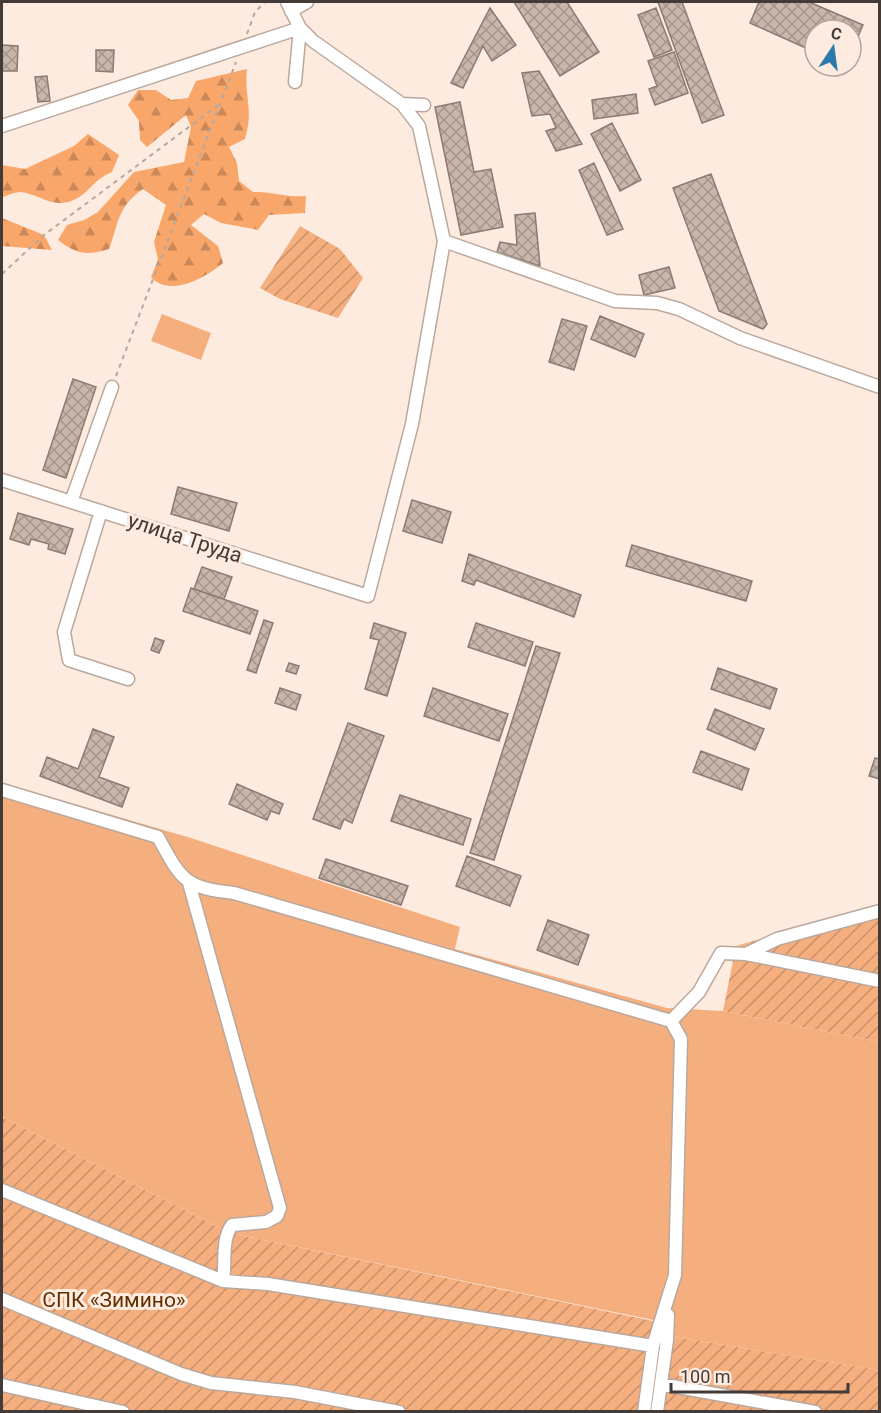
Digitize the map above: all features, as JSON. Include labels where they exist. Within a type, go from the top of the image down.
[{"type":"street","points":[[307,2],[289,6],[300,28],[330,54],[402,104],[419,126],[444,241],[615,300],[657,303],[679,309],[740,338],[879,387]]},
{"type":"street","points":[[2,126],[300,28]]},
{"type":"street","points":[[295,81],[300,28]]},
{"type":"street","points":[[402,104],[423,105]]},
{"type":"street","name":"улица Труда","points":[[2,480],[368,596],[412,424],[444,241]]},
{"type":"street","points":[[71,502],[112,387]]},
{"type":"street","points":[[101,511],[64,632],[69,660],[128,679]]},
{"type":"street","points":[[2,790],[158,837],[177,871],[189,883],[206,890],[234,893],[671,1021],[681,1039],[675,1275],[653,1346],[644,1412]]},
{"type":"street","points":[[189,883],[280,1208],[277,1216],[266,1222],[232,1226],[226,1234],[223,1281]]},
{"type":"street","points":[[746,954],[777,939],[879,911]]},
{"type":"street","points":[[671,1021],[699,992],[721,953],[746,954],[879,981]]},
{"type":"street","points":[[2,1190],[223,1281],[268,1284],[653,1346]]},
{"type":"street","points":[[2,1299],[181,1374],[211,1383],[295,1392],[399,1412]]},
{"type":"street","points":[[657,1412],[668,1340],[668,1302]]},
{"type":"street","points":[[661,1384],[815,1412]]},
{"type":"street","points":[[2,1385],[123,1412]]},
{"type":"path","points":[[112,387],[255,12],[265,2]]},
{"type":"path","points":[[2,274],[44,236],[220,103]]},
{"type":"green space","points":[[247,69],[248,128],[245,139],[229,147],[237,163],[239,181],[253,192],[306,196],[305,213],[269,215],[258,230],[221,223],[204,214],[191,225],[218,246],[223,263],[197,280],[177,286],[159,283],[151,277],[158,260],[154,242],[166,205],[143,189],[123,209],[109,249],[94,253],[76,251],[58,240],[67,225],[84,220],[98,212],[134,172],[184,162],[191,127],[186,115],[147,147],[140,140],[139,121],[128,105],[138,90],[156,90],[171,100],[188,98],[196,81]]},
{"type":"green space","points":[[88,134],[119,155],[112,172],[105,175],[82,195],[64,203],[51,202],[21,192],[3,197],[2,202],[2,165],[25,169],[74,146]]},
{"type":"green space","points":[[2,218],[44,235],[52,250],[2,246]]},
{"type":"green space","points":[[300,226],[340,249],[363,278],[338,318],[280,299],[260,288]]},
{"type":"green space","points":[[162,314],[211,333],[201,360],[151,341]]},
{"type":"green space","points":[[2,783],[191,838],[460,927],[455,949],[667,1008],[723,1011],[879,1042],[879,1370],[662,1335],[653,1320],[230,1233],[2,1117]]},
{"type":"green space","points":[[879,905],[879,1042],[723,1011],[736,946]]},
{"type":"green space","name":"СПК «Зимино»","points":[[2,1117],[230,1233],[653,1321],[662,1335],[879,1370],[879,1411],[2,1411]]},
{"type":"building","points":[[514,2],[567,2],[599,52],[560,76]]},
{"type":"building","points":[[658,2],[682,2],[724,115],[702,123]]},
{"type":"building","points":[[759,2],[809,2],[847,18],[803,18],[803,47],[750,23]]},
{"type":"building","points":[[490,8],[516,45],[492,61],[483,46],[463,88],[451,83]]},
{"type":"building","points":[[656,8],[672,50],[654,57],[638,15]]},
{"type":"building","points":[[2,45],[18,46],[17,71],[2,71]]},
{"type":"building","points":[[96,50],[114,50],[113,72],[96,71]]},
{"type":"building","points":[[674,52],[688,93],[655,105],[649,89],[657,86],[648,61]]},
{"type":"building","points":[[539,71],[582,144],[556,151],[546,131],[556,128],[550,114],[532,116],[522,73]]},
{"type":"building","points":[[47,76],[50,101],[38,102],[35,77]]},
{"type":"building","points":[[636,94],[638,113],[594,119],[592,100]]},
{"type":"building","points":[[460,102],[474,172],[491,169],[503,227],[461,235],[435,107]]},
{"type":"building","points":[[612,123],[641,180],[620,191],[591,134]]},
{"type":"building","points":[[594,163],[623,229],[607,235],[579,170]]},
{"type":"building","points":[[711,174],[767,324],[763,329],[719,311],[673,188]]},
{"type":"building","points":[[535,213],[540,266],[497,252],[500,242],[517,245],[515,215]]},
{"type":"building","points":[[669,267],[675,288],[644,295],[639,275]]},
{"type":"building","points":[[600,316],[644,334],[635,357],[591,339]]},
{"type":"building","points":[[562,319],[587,326],[574,370],[549,362]]},
{"type":"building","points":[[73,379],[96,387],[66,478],[43,470]]},
{"type":"building","points":[[178,487],[237,503],[229,531],[171,514]]},
{"type":"building","points":[[412,500],[451,512],[442,543],[403,531]]},
{"type":"building","points":[[18,513],[73,529],[65,554],[48,549],[49,544],[31,539],[29,545],[10,539]]},
{"type":"building","points":[[632,545],[752,581],[746,601],[626,566]]},
{"type":"building","points":[[469,554],[581,595],[574,617],[476,580],[474,585],[462,581]]},
{"type":"building","points":[[202,567],[232,577],[224,599],[194,589]]},
{"type":"building","points":[[191,588],[258,611],[250,634],[183,611]]},
{"type":"building","points":[[264,620],[273,623],[256,673],[247,670]]},
{"type":"building","points":[[374,623],[406,633],[387,696],[365,689],[379,640],[370,638]]},
{"type":"building","points":[[476,623],[533,642],[525,666],[468,647]]},
{"type":"building","points":[[155,638],[164,641],[159,653],[151,650]]},
{"type":"building","points":[[536,646],[560,653],[494,860],[470,853]]},
{"type":"building","points":[[289,663],[299,666],[296,674],[286,671]]},
{"type":"building","points":[[718,668],[777,689],[770,709],[711,689]]},
{"type":"building","points":[[280,688],[301,695],[296,710],[275,703]]},
{"type":"building","points":[[433,688],[508,714],[499,741],[424,716]]},
{"type":"building","points":[[715,709],[764,729],[755,750],[707,729]]},
{"type":"building","points":[[348,723],[384,736],[352,823],[344,819],[340,829],[313,819]]},
{"type":"building","points":[[93,729],[114,737],[99,777],[129,788],[122,807],[40,776],[47,757],[78,769]]},
{"type":"building","points":[[701,751],[749,769],[742,790],[693,772]]},
{"type":"building","points":[[875,758],[880,759],[880,779],[869,776]]},
{"type":"building","points":[[237,784],[283,804],[279,814],[271,811],[267,820],[229,804]]},
{"type":"building","points":[[400,795],[471,819],[463,845],[391,821]]},
{"type":"building","points":[[467,856],[521,876],[510,906],[456,886]]},
{"type":"building","points":[[326,859],[408,886],[401,905],[319,878]]},
{"type":"building","points":[[548,920],[589,935],[578,965],[537,950]]}]
